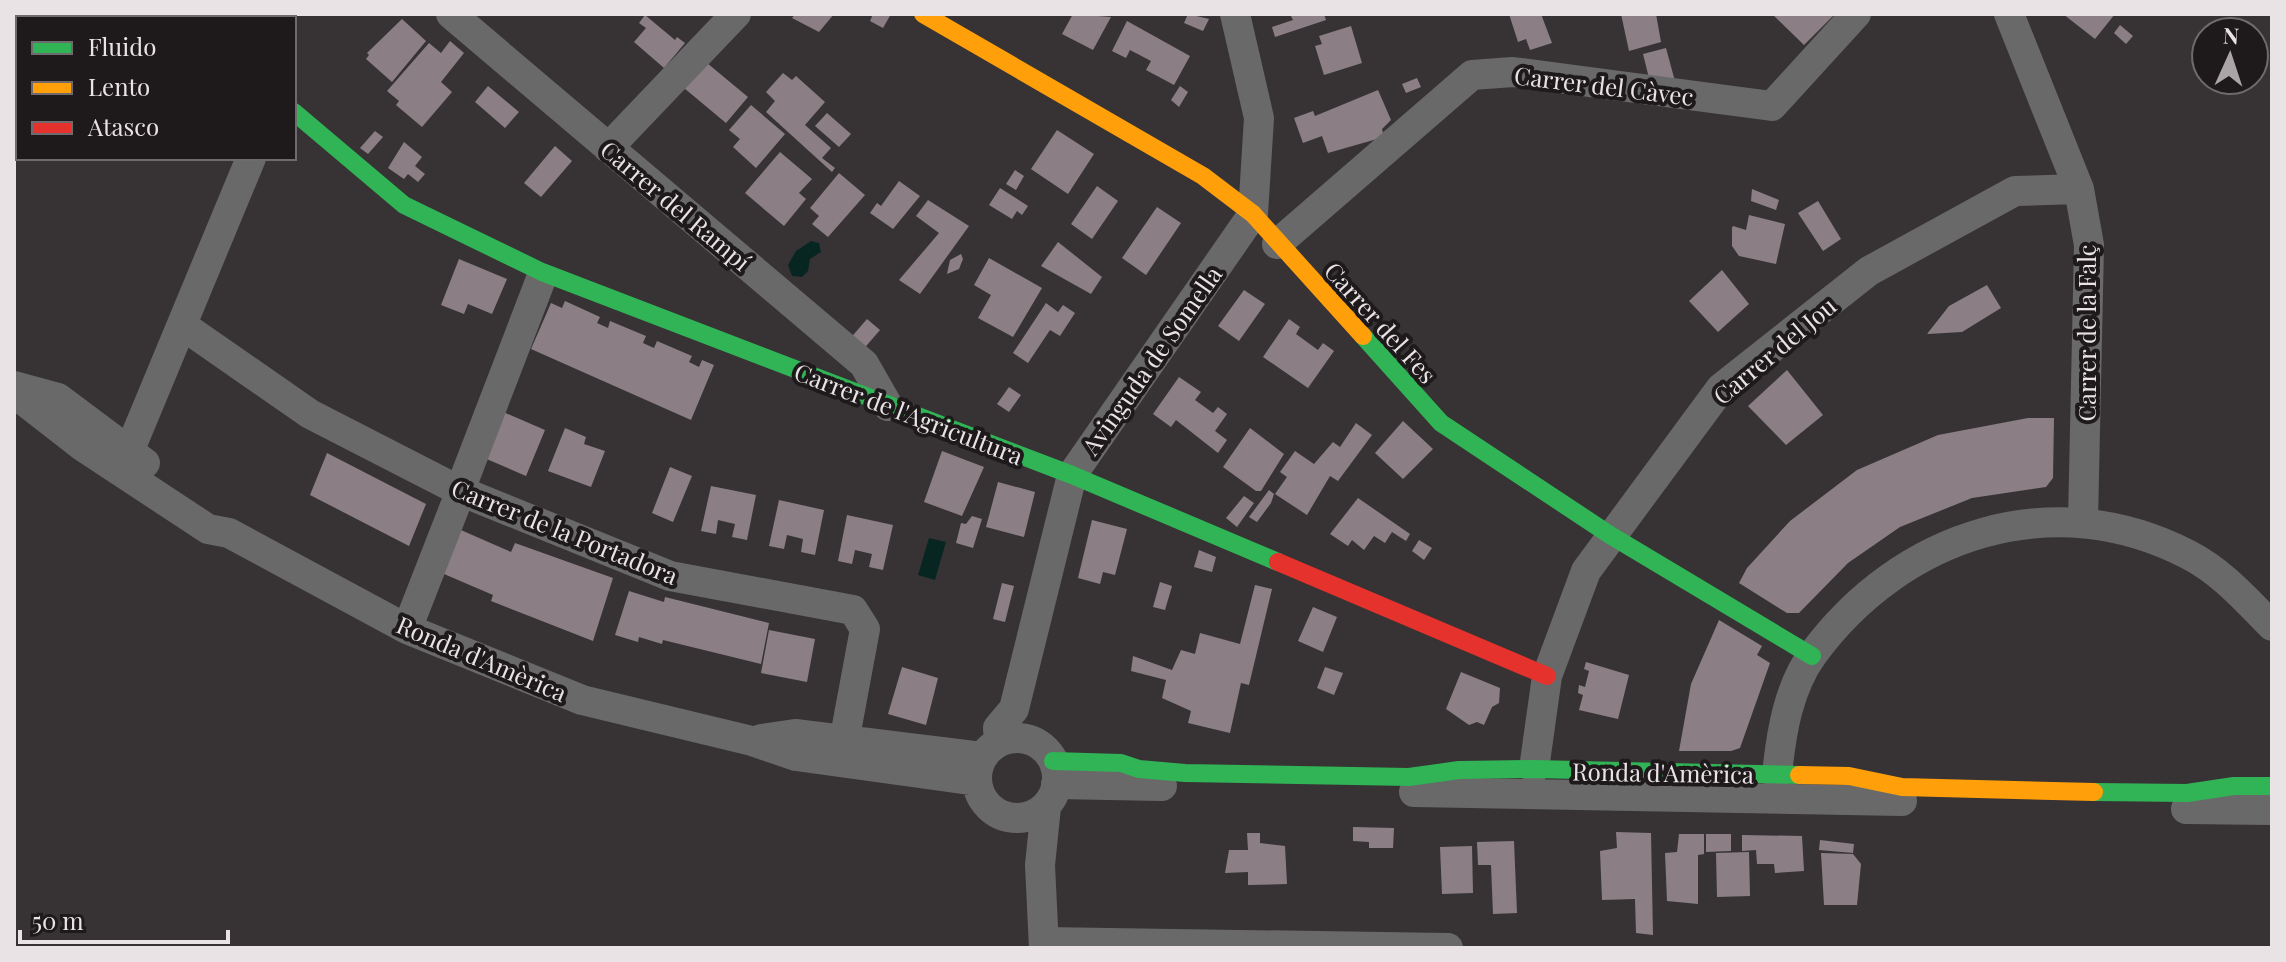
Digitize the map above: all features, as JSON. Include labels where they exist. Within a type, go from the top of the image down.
[{"type":"street","name":"Carrer del Rampí","points":[[451,14],[864,364],[888,406]]},
{"type":"street","points":[[608,148],[736,14]]},
{"type":"street","name":"Carrer del Fes","points":[[923,14],[1203,176],[1253,214],[1441,423],[1610,535],[1812,656]]},
{"type":"street","points":[[1235,14],[1259,118],[1253,214]]},
{"type":"street","name":"Carrer del Càvec","points":[[1277,244],[1472,75],[1513,72],[1772,106],[1856,14]]},
{"type":"street","name":"Carrer de la Falç","points":[[2009,14],[2079,189],[2089,245],[2083,522]]},
{"type":"street","name":"Carrer de l'Agricultura","points":[[298,120],[404,205],[542,272],[1072,475],[1547,676]]},
{"type":"street","points":[[125,462],[250,160]]},
{"type":"street","name":"Carrer del Jou","points":[[1534,769],[1547,676],[1586,571],[1721,388],[1869,271],[2015,191],[2079,189]]},
{"type":"street","name":"Avinguda de Somella","points":[[999,745],[1072,475],[1253,214]]},
{"type":"street","points":[[465,477],[541,279]]},
{"type":"street","name":"Carrer de la Portadora","points":[[182,325],[310,414],[460,491],[670,576],[853,610],[865,629],[844,742]]},
{"type":"street","name":"Ronda d'Amèrica","points":[[14,386],[58,398],[125,462]]},
{"type":"street","name":"Ronda d'Amèrica","points":[[14,393],[55,426],[205,504],[229,533],[407,629],[582,700],[752,741],[796,756],[999,745]]},
{"type":"street","points":[[407,629],[455,506]]},
{"type":"street","points":[[1777,775],[1781,730],[1812,656],[1871,590],[1917,557],[1974,534],[2051,521],[2083,522],[2139,534],[2190,555],[2225,578],[2272,626]]},
{"type":"street","name":"Ronda d'Amèrica","points":[[752,741],[795,734],[844,742],[999,745]]},
{"type":"street","points":[[999,745],[1042,746],[1044,793],[1024,837],[1040,865],[1044,945],[1448,948]]},
{"type":"street","name":"Ronda d'Amèrica","points":[[999,745],[976,788],[984,804],[994,813],[1121,763],[1139,769],[1185,773],[1409,777],[1459,770],[1534,769],[1849,776],[1902,787],[1993,790],[2187,793],[2234,786],[2272,786]]},
{"type":"street","name":"Ronda d'Amèrica","points":[[1044,793],[2272,810]]},
{"type":"shaded area","points":[[811,241],[819,243],[821,252],[810,259],[808,271],[802,277],[792,276],[788,265],[796,251]]},
{"type":"shaded area","points":[[929,538],[946,542],[935,580],[918,575]]},
{"type":"building","points":[[795,14],[834,14],[819,32],[792,18]]},
{"type":"building","points":[[873,14],[891,14],[883,28],[870,21]]},
{"type":"building","points":[[1073,14],[1111,17],[1093,50],[1062,34]]},
{"type":"building","points":[[1188,14],[1209,19],[1203,31],[1184,23]]},
{"type":"building","points":[[1324,14],[1326,20],[1275,37],[1272,27],[1293,20],[1291,16]]},
{"type":"building","points":[[1509,14],[1541,14],[1552,43],[1530,50],[1526,39],[1518,42]]},
{"type":"building","points":[[1621,14],[1656,14],[1661,42],[1629,51]]},
{"type":"building","points":[[1772,14],[1835,14],[1804,45]]},
{"type":"building","points":[[2063,14],[2115,14],[2095,39]]},
{"type":"building","points":[[645,15],[675,40],[677,37],[685,43],[664,68],[634,42],[646,28],[639,23]]},
{"type":"building","points":[[402,19],[426,41],[392,82],[366,59],[367,53]]},
{"type":"building","points":[[1127,21],[1190,56],[1174,85],[1146,70],[1151,61],[1130,50],[1126,58],[1112,51]]},
{"type":"building","points":[[2120,25],[2133,36],[2126,44],[2114,33]]},
{"type":"building","points":[[1351,26],[1362,63],[1324,75],[1315,46],[1322,44],[1319,36]]},
{"type":"building","points":[[450,41],[464,53],[441,82],[452,92],[422,127],[396,105],[399,101],[387,91],[429,43],[441,53]]},
{"type":"building","points":[[1666,48],[1676,85],[1650,82],[1643,54]]},
{"type":"building","points":[[707,63],[748,97],[726,123],[684,88]]},
{"type":"building","points":[[783,73],[792,80],[796,76],[825,102],[805,125],[831,148],[822,158],[835,168],[832,172],[766,112],[775,101],[766,92]]},
{"type":"building","points":[[1417,78],[1421,87],[1406,93],[1402,84]]},
{"type":"building","points":[[488,86],[519,112],[505,128],[475,102]]},
{"type":"building","points":[[1180,86],[1188,92],[1179,107],[1171,100]]},
{"type":"building","points":[[1378,90],[1391,120],[1382,129],[1384,137],[1328,153],[1322,136],[1303,143],[1294,118],[1313,111],[1315,116]]},
{"type":"building","points":[[751,105],[785,134],[756,168],[733,147],[740,139],[729,130]]},
{"type":"building","points":[[827,113],[851,134],[839,147],[815,126]]},
{"type":"building","points":[[1057,130],[1094,154],[1068,194],[1031,169]]},
{"type":"building","points":[[375,131],[383,137],[368,154],[360,148]]},
{"type":"building","points":[[404,142],[422,157],[415,166],[425,174],[418,182],[408,174],[404,179],[388,168]]},
{"type":"building","points":[[555,146],[572,161],[541,197],[524,183]]},
{"type":"building","points":[[780,152],[812,179],[799,193],[806,199],[784,226],[745,193]]},
{"type":"building","points":[[1015,170],[1024,176],[1016,190],[1006,184]]},
{"type":"building","points":[[839,173],[865,195],[828,237],[812,224],[819,216],[810,208]]},
{"type":"building","points":[[899,181],[920,196],[893,229],[870,213],[877,203],[881,206]]},
{"type":"building","points":[[1097,186],[1118,201],[1092,239],[1071,224]]},
{"type":"building","points":[[1000,188],[1028,206],[1022,215],[1017,211],[1012,219],[989,205]]},
{"type":"building","points":[[1752,189],[1779,200],[1776,210],[1751,201]]},
{"type":"building","points":[[928,200],[969,226],[920,294],[899,280],[939,233],[916,216]]},
{"type":"building","points":[[1818,201],[1841,239],[1823,251],[1798,213]]},
{"type":"building","points":[[1157,207],[1181,223],[1146,275],[1122,258]]},
{"type":"building","points":[[1749,215],[1785,224],[1776,264],[1739,256],[1732,246],[1733,226],[1746,230]]},
{"type":"building","points":[[1058,242],[1102,277],[1091,294],[1041,266]]},
{"type":"building","points":[[961,254],[963,259],[959,269],[947,274],[950,260]]},
{"type":"building","points":[[989,258],[1042,288],[1013,337],[978,318],[991,295],[974,285]]},
{"type":"building","points":[[459,259],[507,279],[492,314],[468,304],[464,314],[441,305]]},
{"type":"building","points":[[1722,270],[1749,304],[1718,332],[1689,301]]},
{"type":"building","points":[[1987,285],[2001,308],[1962,332],[1927,334],[1949,306]]},
{"type":"building","points":[[1244,290],[1265,304],[1239,341],[1218,326]]},
{"type":"building","points":[[565,301],[600,317],[597,323],[608,328],[610,321],[646,336],[643,343],[654,348],[657,341],[692,356],[689,362],[699,367],[702,360],[714,365],[691,420],[531,349],[551,303],[562,308]]},
{"type":"building","points":[[1046,303],[1058,312],[1063,305],[1075,313],[1060,336],[1050,330],[1028,363],[1013,353]]},
{"type":"building","points":[[867,319],[880,330],[861,352],[848,341]]},
{"type":"building","points":[[1289,319],[1300,327],[1296,334],[1318,350],[1323,343],[1334,351],[1308,388],[1263,357]]},
{"type":"building","points":[[1787,370],[1823,415],[1786,445],[1748,406]]},
{"type":"building","points":[[1179,377],[1201,392],[1195,400],[1213,413],[1218,407],[1227,414],[1215,431],[1227,440],[1218,453],[1176,420],[1171,427],[1153,414]]},
{"type":"building","points":[[1009,387],[1021,395],[1009,412],[997,404]]},
{"type":"building","points":[[501,411],[545,430],[526,476],[482,457]]},
{"type":"building","points":[[2028,418],[2054,418],[2053,478],[2046,487],[1972,498],[1900,527],[1848,563],[1799,613],[1787,613],[1739,583],[1747,568],[1790,521],[1857,470],[1938,435]]},
{"type":"building","points":[[1403,421],[1433,449],[1403,479],[1375,453]]},
{"type":"building","points":[[1356,423],[1372,435],[1338,481],[1330,476],[1307,515],[1275,494],[1287,477],[1280,472],[1295,451],[1314,464],[1333,442],[1340,447]]},
{"type":"building","points":[[565,428],[586,437],[584,444],[605,451],[591,487],[548,471]]},
{"type":"building","points":[[1250,428],[1284,454],[1261,491],[1256,491],[1223,467]]},
{"type":"building","points":[[942,451],[984,467],[962,516],[924,502]]},
{"type":"building","points":[[327,453],[426,504],[409,546],[310,495]]},
{"type":"building","points":[[670,467],[692,476],[673,522],[652,513]]},
{"type":"building","points":[[998,482],[1035,492],[1024,537],[986,527]]},
{"type":"building","points":[[711,486],[756,495],[747,540],[732,537],[735,524],[718,520],[716,534],[701,531]]},
{"type":"building","points":[[1269,490],[1274,494],[1271,503],[1257,522],[1249,517]]},
{"type":"building","points":[[1244,496],[1254,503],[1237,527],[1226,518]]},
{"type":"building","points":[[1358,498],[1410,534],[1406,541],[1392,532],[1385,543],[1374,536],[1364,550],[1352,540],[1348,546],[1330,534]]},
{"type":"building","points":[[779,500],[824,510],[815,555],[801,552],[803,539],[787,535],[784,549],[769,546]]},
{"type":"building","points":[[847,515],[893,525],[883,570],[869,567],[872,554],[855,550],[852,564],[838,561]]},
{"type":"building","points":[[972,516],[982,519],[973,548],[956,543],[961,523],[966,524]]},
{"type":"building","points":[[1092,520],[1127,529],[1115,575],[1103,572],[1100,584],[1078,578]]},
{"type":"building","points":[[454,527],[511,552],[515,543],[613,578],[593,641],[491,601],[493,595],[437,571]]},
{"type":"building","points":[[1419,540],[1432,548],[1424,560],[1412,551]]},
{"type":"building","points":[[1199,550],[1216,557],[1212,572],[1194,567]]},
{"type":"building","points":[[1160,582],[1172,586],[1165,610],[1153,607]]},
{"type":"building","points":[[1002,583],[1014,586],[1005,622],[993,619]]},
{"type":"building","points":[[1255,585],[1272,589],[1249,685],[1241,683],[1230,733],[1188,723],[1191,711],[1162,698],[1166,680],[1131,671],[1133,656],[1172,670],[1181,650],[1195,654],[1200,633],[1240,644]]},
{"type":"building","points":[[629,591],[664,602],[665,597],[769,623],[761,664],[663,640],[662,644],[639,637],[638,642],[615,635]]},
{"type":"building","points":[[1313,607],[1337,617],[1323,652],[1298,641]]},
{"type":"building","points":[[1719,620],[1762,646],[1757,655],[1770,663],[1740,748],[1731,751],[1679,751],[1691,684]]},
{"type":"building","points":[[769,630],[815,639],[807,682],[761,673]]},
{"type":"building","points":[[1586,662],[1629,675],[1618,719],[1579,710],[1583,695],[1578,693],[1579,685],[1585,687],[1589,671],[1584,669]]},
{"type":"building","points":[[902,667],[938,678],[926,725],[888,714]]},
{"type":"building","points":[[1325,667],[1343,673],[1334,695],[1317,688]]},
{"type":"building","points":[[1461,672],[1500,688],[1499,703],[1492,707],[1484,725],[1477,722],[1469,725],[1446,709]]},
{"type":"building","points":[[1353,827],[1394,828],[1393,848],[1369,848],[1369,842],[1353,841]]},
{"type":"building","points":[[1616,832],[1651,833],[1653,935],[1636,933],[1635,899],[1602,900],[1600,851],[1617,848]]},
{"type":"building","points":[[1247,833],[1260,833],[1260,843],[1285,846],[1287,884],[1248,885],[1248,872],[1225,873],[1229,850],[1248,850]]},
{"type":"building","points":[[1679,834],[1704,834],[1704,854],[1698,855],[1698,904],[1667,901],[1665,853],[1677,852]]},
{"type":"building","points":[[1706,834],[1731,834],[1731,851],[1706,852]]},
{"type":"building","points":[[1742,835],[1802,836],[1804,871],[1775,873],[1774,864],[1757,864],[1756,850],[1742,851]]},
{"type":"building","points":[[1820,840],[1854,844],[1853,853],[1819,850]]},
{"type":"building","points":[[1514,841],[1517,913],[1493,914],[1491,865],[1478,865],[1477,842]]},
{"type":"building","points":[[1472,846],[1473,893],[1442,894],[1440,847]]},
{"type":"building","points":[[1749,852],[1750,896],[1717,897],[1716,853]]},
{"type":"building","points":[[1821,853],[1853,854],[1861,864],[1857,905],[1824,905]]},
{"type":"traffic: fast","points":[[296,114],[404,205],[542,272],[1072,475],[1278,562]]},
{"type":"traffic: fast","points":[[1363,336],[1441,423],[1610,535],[1812,656]]},
{"type":"traffic: fast","points":[[1053,761],[1121,763],[1139,769],[1185,773],[1409,777],[1459,770],[1534,769],[1799,775]]},
{"type":"traffic: fast","points":[[2094,792],[2187,793],[2234,786],[2272,786]]},
{"type":"traffic: slow","points":[[923,14],[1203,176],[1253,214],[1363,336]]},
{"type":"traffic: slow","points":[[1799,775],[1849,776],[1902,787],[2094,792]]},
{"type":"traffic: jam","points":[[1278,562],[1547,676]]}]
